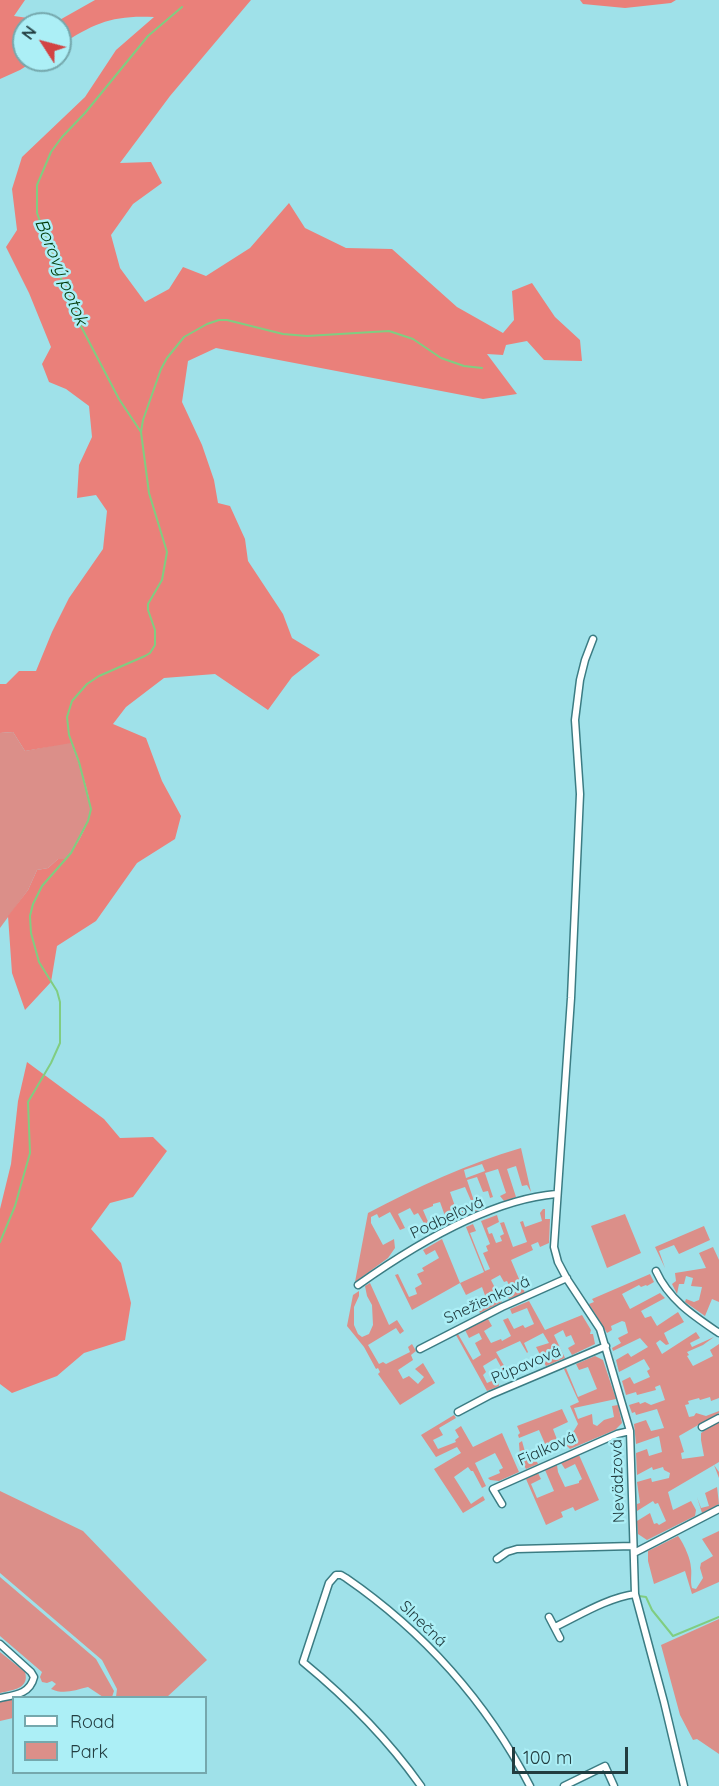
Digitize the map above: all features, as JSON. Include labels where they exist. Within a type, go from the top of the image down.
[{"type":"street","name":"Nevädzová","points":[[593,639],[580,680],[576,720],[580,794],[571,998],[554,1247],[558,1262],[600,1329],[630,1431],[635,1594],[684,1786]]},
{"type":"street","name":"Podbeľová","points":[[358,1285],[389,1263],[455,1225],[533,1196],[556,1194]]},
{"type":"street","points":[[656,1271],[661,1283],[676,1301],[719,1333]]},
{"type":"street","name":"Snežienková","points":[[420,1349],[493,1311],[567,1278]]},
{"type":"street","name":"Púpavová","points":[[458,1413],[490,1395],[606,1346]]},
{"type":"street","points":[[702,1427],[719,1418]]},
{"type":"street","name":"Fialková","points":[[502,1504],[493,1489],[616,1434],[630,1431]]},
{"type":"street","points":[[497,1559],[516,1549],[634,1550],[719,1509]]},
{"type":"street","name":"Slnečná","points":[[421,1786],[393,1748],[372,1725],[343,1696],[303,1662],[333,1577],[341,1575],[397,1617],[455,1675],[500,1734],[530,1786]]},
{"type":"street","points":[[555,1627],[604,1604],[635,1594]]},
{"type":"street","points":[[549,1617],[560,1638]]},
{"type":"street","points":[[0,1644],[34,1677],[32,1685],[26,1692],[0,1698]]},
{"type":"street","points":[[564,1786],[605,1766],[614,1786]]},
{"type":"green space","points":[[13,732],[25,751],[71,742],[86,787],[90,812],[77,843],[66,859],[58,859],[48,868],[37,870],[28,890],[0,928],[0,733]]},
{"type":"green space","points":[[521,1148],[531,1192],[527,1185],[522,1186],[516,1166],[507,1169],[516,1197],[504,1201],[500,1196],[506,1193],[498,1169],[485,1173],[493,1197],[490,1198],[488,1191],[483,1192],[477,1177],[467,1180],[475,1204],[483,1202],[484,1209],[476,1212],[465,1187],[450,1192],[457,1212],[465,1210],[466,1216],[446,1225],[440,1202],[433,1204],[423,1210],[432,1231],[429,1232],[418,1213],[414,1215],[410,1208],[398,1214],[405,1228],[400,1230],[390,1212],[379,1218],[377,1214],[371,1217],[371,1223],[383,1245],[394,1239],[395,1248],[388,1258],[355,1282],[368,1213],[443,1177]],"holes":[[[482,1164],[485,1171],[466,1178],[464,1170]]]},
{"type":"green space","points":[[545,1209],[545,1219],[550,1219],[549,1243],[540,1247],[538,1242],[531,1245],[533,1250],[511,1260],[525,1293],[509,1299],[505,1292],[511,1289],[500,1275],[491,1280],[502,1302],[480,1313],[476,1306],[487,1301],[482,1287],[466,1295],[460,1283],[484,1272],[466,1227],[473,1224],[476,1231],[470,1233],[485,1271],[490,1269],[483,1253],[488,1251],[486,1246],[490,1244],[481,1221],[497,1215],[499,1222],[487,1228],[489,1234],[492,1233],[496,1243],[502,1241],[500,1236],[504,1234],[500,1223],[504,1222],[513,1247],[527,1242],[520,1222],[523,1221],[525,1227],[542,1221],[540,1213]]},
{"type":"green space","points":[[625,1214],[641,1253],[607,1268],[591,1226]]},
{"type":"green space","points":[[704,1226],[710,1240],[679,1254],[674,1245],[659,1251],[665,1268],[655,1247]]},
{"type":"green space","points":[[442,1239],[460,1283],[412,1310],[395,1275],[398,1274],[409,1297],[417,1294],[415,1288],[422,1284],[417,1274],[424,1271],[422,1268],[439,1258],[435,1250],[426,1255],[423,1250]]},
{"type":"green space","points":[[713,1247],[719,1260],[719,1302],[712,1299],[705,1316],[685,1302],[686,1299],[694,1302],[699,1300],[702,1287],[691,1286],[693,1278],[686,1276],[684,1284],[679,1284],[677,1294],[672,1284],[676,1281],[675,1273],[706,1268],[699,1253]]},
{"type":"green space","points":[[650,1274],[654,1282],[647,1286],[639,1285],[622,1294],[630,1309],[660,1293],[665,1298],[641,1311],[645,1318],[651,1316],[657,1326],[678,1312],[684,1322],[664,1333],[669,1344],[666,1345],[660,1340],[656,1343],[662,1354],[696,1332],[700,1338],[690,1343],[692,1347],[714,1337],[687,1352],[693,1366],[713,1356],[710,1350],[719,1344],[719,1398],[711,1401],[710,1397],[700,1400],[699,1398],[688,1401],[689,1404],[685,1405],[689,1417],[696,1413],[706,1416],[719,1411],[719,1413],[679,1436],[684,1452],[681,1453],[682,1459],[704,1456],[701,1433],[719,1421],[719,1462],[668,1492],[673,1510],[691,1501],[696,1510],[695,1516],[647,1540],[638,1534],[637,1521],[650,1513],[654,1524],[659,1525],[666,1521],[658,1503],[655,1504],[653,1501],[637,1511],[637,1504],[640,1503],[637,1482],[651,1478],[652,1482],[669,1478],[670,1473],[663,1467],[653,1470],[652,1467],[637,1475],[636,1453],[647,1449],[649,1456],[662,1452],[659,1436],[636,1444],[634,1424],[646,1420],[651,1431],[664,1428],[657,1409],[636,1415],[635,1412],[632,1413],[629,1405],[645,1402],[651,1405],[665,1400],[660,1385],[655,1387],[656,1390],[637,1395],[636,1392],[626,1395],[622,1381],[630,1377],[634,1384],[650,1377],[647,1371],[650,1369],[644,1359],[619,1372],[616,1360],[628,1353],[631,1357],[648,1347],[640,1338],[613,1351],[612,1348],[621,1343],[618,1338],[628,1333],[625,1322],[611,1326],[612,1330],[607,1333],[589,1304],[594,1302],[592,1299]]},
{"type":"green space","points":[[370,1283],[389,1325],[397,1320],[404,1331],[400,1334],[396,1328],[368,1345],[379,1364],[383,1362],[386,1364],[410,1352],[408,1347],[412,1344],[416,1351],[411,1355],[413,1360],[398,1370],[403,1379],[409,1376],[418,1384],[424,1377],[415,1369],[423,1363],[435,1383],[400,1405],[378,1374],[380,1372],[378,1368],[376,1369],[364,1347],[347,1326],[353,1295],[359,1291],[354,1307],[354,1325],[362,1337],[369,1334],[373,1325],[372,1305],[365,1286]]},
{"type":"green space","points":[[529,1301],[545,1330],[582,1315],[591,1330],[590,1334],[593,1334],[595,1344],[572,1355],[568,1348],[575,1344],[571,1335],[566,1337],[563,1330],[554,1335],[565,1358],[546,1366],[536,1347],[549,1343],[543,1333],[524,1343],[527,1353],[520,1341],[496,1352],[509,1374],[506,1376],[496,1358],[483,1366],[486,1372],[483,1375],[487,1383],[494,1380],[499,1386],[487,1391],[456,1335],[458,1334],[473,1360],[481,1355],[475,1343],[482,1339],[479,1333],[469,1338],[465,1330],[488,1319],[492,1326],[484,1331],[491,1343],[501,1339],[502,1341],[511,1336],[503,1320],[508,1318],[514,1329],[534,1324],[527,1308],[512,1314],[510,1309]]},
{"type":"green space","points":[[595,1356],[603,1360],[616,1399],[574,1408],[578,1419],[592,1414],[593,1424],[597,1426],[604,1420],[614,1417],[612,1406],[618,1405],[622,1423],[615,1430],[570,1449],[566,1445],[567,1441],[573,1438],[572,1434],[578,1424],[570,1406],[579,1402],[564,1369],[566,1368],[578,1397],[597,1389],[588,1367],[579,1370],[576,1364]]},
{"type":"green space","points":[[562,1409],[568,1422],[553,1429],[558,1442],[546,1446],[539,1430],[519,1438],[520,1433],[517,1426]]},
{"type":"green space","points":[[454,1415],[456,1418],[439,1428],[443,1435],[433,1440],[438,1449],[456,1442],[455,1440],[459,1437],[455,1430],[461,1426],[473,1447],[502,1433],[519,1472],[499,1481],[490,1480],[488,1478],[500,1473],[499,1470],[503,1468],[495,1453],[475,1463],[486,1486],[482,1488],[473,1471],[468,1467],[454,1477],[471,1504],[483,1496],[485,1500],[463,1513],[434,1469],[461,1453],[457,1447],[436,1457],[421,1435]]},
{"type":"green space","points":[[522,1441],[527,1459],[534,1456],[538,1464],[526,1469],[520,1457],[519,1443]]},
{"type":"green space","points":[[579,1455],[599,1500],[575,1511],[573,1507],[561,1512],[563,1517],[546,1525],[526,1479],[538,1473],[541,1479],[531,1484],[537,1498],[554,1491],[545,1470],[557,1465],[565,1487],[579,1483],[582,1479],[575,1464],[565,1469],[561,1463]]},
{"type":"green space","points":[[717,1487],[719,1504],[702,1513],[697,1497],[701,1508],[709,1506],[705,1493]]},
{"type":"green space","points":[[0,1491],[83,1531],[207,1660],[168,1696],[116,1696],[117,1689],[102,1660],[0,1573]]},
{"type":"green space","points":[[719,1531],[719,1582],[692,1594],[685,1571],[654,1584],[648,1551],[678,1536],[690,1560],[692,1588],[696,1589],[703,1578],[701,1563],[713,1556],[702,1539]]},
{"type":"green space","points":[[0,1577],[96,1659],[114,1691],[112,1696],[102,1696],[88,1687],[60,1692],[51,1689],[56,1684],[52,1681],[42,1682],[40,1677],[42,1672],[0,1636]]},
{"type":"green space","points":[[719,1619],[719,1754],[697,1739],[693,1740],[680,1715],[661,1645]]},
{"type":"green space","points":[[0,1652],[25,1672],[26,1678],[19,1688],[0,1693]]},
{"type":"green space","points":[[12,1699],[12,1718],[0,1721],[0,1702]]},
{"type":"shaded area","points":[[0,0],[25,0],[17,12],[12,12],[12,72],[16,72],[0,79]]},
{"type":"shaded area","points":[[95,0],[251,0],[170,96],[120,163],[151,162],[162,183],[133,204],[111,235],[120,268],[145,302],[169,289],[183,267],[206,276],[250,248],[289,203],[305,228],[346,248],[392,249],[457,307],[503,333],[514,320],[512,291],[532,283],[555,317],[580,340],[582,361],[544,360],[527,341],[506,345],[503,355],[487,354],[517,394],[483,399],[216,348],[188,361],[182,402],[202,445],[214,480],[218,503],[230,506],[245,539],[248,561],[283,614],[292,638],[320,655],[292,677],[268,710],[215,674],[164,678],[126,707],[113,724],[146,738],[162,781],[181,816],[175,839],[137,863],[96,921],[57,946],[51,982],[25,1010],[12,973],[8,916],[28,890],[37,870],[48,868],[58,859],[66,859],[70,854],[81,837],[90,812],[90,805],[84,778],[71,743],[25,751],[13,732],[0,733],[0,684],[6,684],[19,671],[36,671],[69,598],[103,549],[107,511],[96,495],[77,498],[79,465],[92,437],[89,406],[66,389],[49,382],[42,364],[51,347],[29,293],[6,247],[17,230],[12,189],[22,157],[85,97],[116,50],[154,17],[115,19],[72,38],[72,13]]},
{"type":"shaded area","points":[[580,0],[676,0],[671,3],[625,8],[583,4]]},
{"type":"shaded area","points":[[27,1062],[104,1119],[120,1138],[153,1137],[167,1151],[133,1197],[110,1203],[91,1229],[121,1263],[131,1303],[125,1340],[84,1353],[57,1376],[12,1393],[0,1384],[0,1209],[11,1164],[18,1101]]},
{"type":"waterway","name":"Borový potok","points":[[141,432],[119,399],[73,311],[37,213],[37,185],[51,152],[62,137],[85,113],[148,36],[182,7]]},
{"type":"waterway","name":"Borový potok","points":[[0,1242],[15,1206],[30,1153],[28,1102],[60,1043],[60,1002],[57,991],[39,962],[31,933],[30,916],[42,886],[71,853],[88,821],[91,809],[79,762],[69,735],[67,717],[72,701],[87,684],[99,676],[145,656],[155,645],[155,630],[148,604],[162,580],[167,552],[149,493],[141,432],[143,420],[167,358],[184,337],[207,324],[227,320],[283,334],[307,336],[389,331],[413,339],[441,358],[464,366],[482,368]]},
{"type":"waterway","points":[[639,1596],[646,1597],[652,1610],[673,1636],[719,1617]]}]
